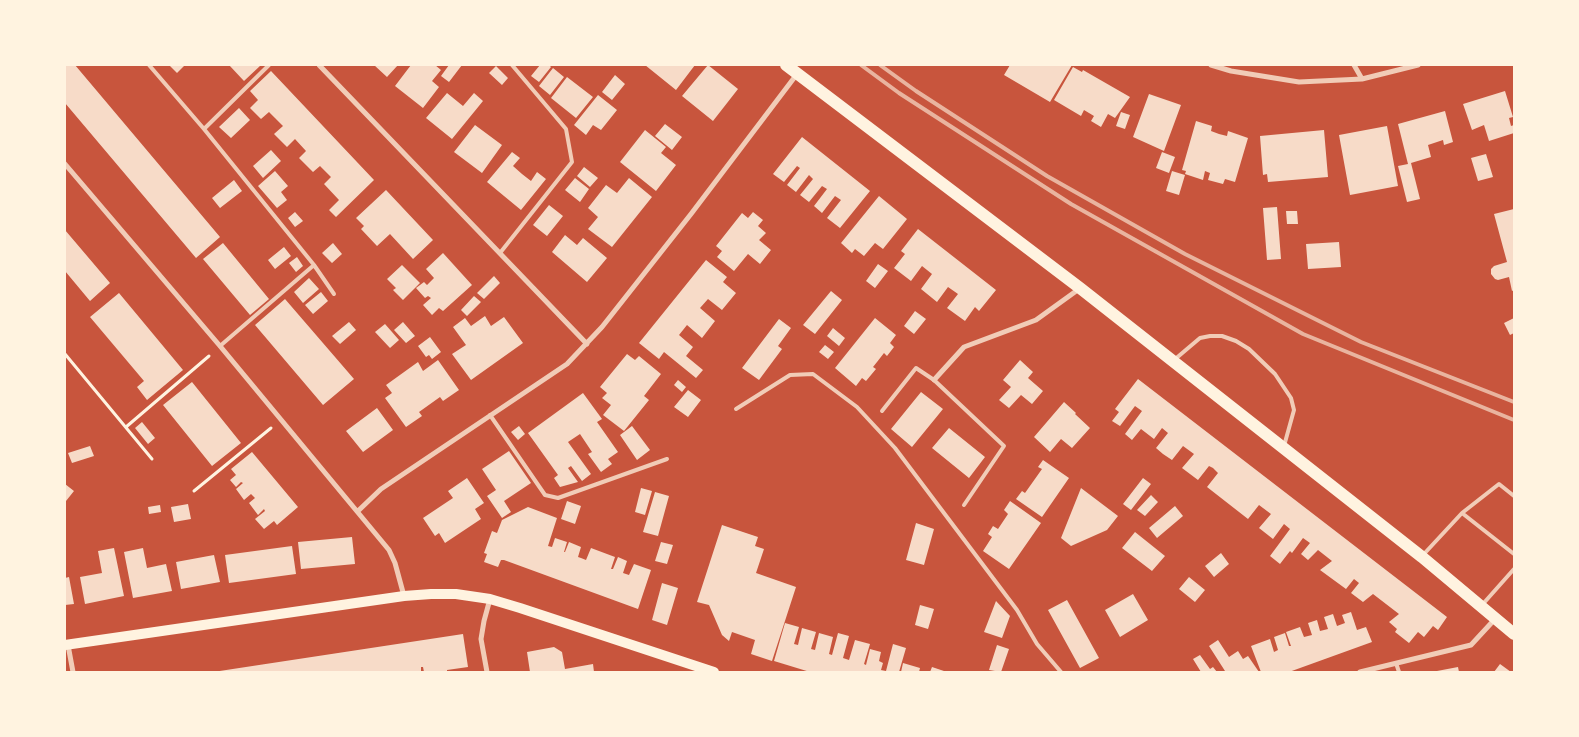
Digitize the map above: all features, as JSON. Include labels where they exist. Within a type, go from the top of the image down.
[{"type":"main road","points":[[786,65],[1080,288],[1422,556],[1514,634]]},
{"type":"main road","points":[[67,645],[404,596],[456,594],[490,599],[714,672]]},
{"type":"street","points":[[318,65],[587,344]]},
{"type":"street","points":[[1211,65],[1231,71],[1299,82],[1362,79],[1418,65]]},
{"type":"street","points":[[1354,65],[1362,79]]},
{"type":"street","points":[[358,511],[381,490],[567,364],[587,344],[691,214],[797,73]]},
{"type":"street","points":[[65,164],[220,346],[389,550],[395,562],[404,596]]},
{"type":"street","points":[[934,380],[964,347],[1036,320],[1080,288]]},
{"type":"street","points":[[487,672],[482,639],[484,621],[490,599]]},
{"type":"street","points":[[1360,672],[1471,645],[1496,618]]},
{"type":"street","points":[[67,645],[73,672]]},
{"type":"lane","points":[[149,65],[204,129],[314,265],[334,294]]},
{"type":"lane","points":[[204,129],[269,65]]},
{"type":"lane","points":[[500,253],[572,162],[566,129],[512,65]]},
{"type":"lane","points":[[220,346],[314,265]]},
{"type":"lane","points":[[1173,361],[1200,338],[1222,336],[1236,341],[1249,349],[1275,374],[1291,398],[1294,410],[1284,448]]},
{"type":"lane","points":[[882,412],[916,368],[934,380],[1004,446],[964,505]]},
{"type":"lane","points":[[736,409],[790,374],[813,374],[857,407],[896,448],[1017,610],[1037,644],[1061,672]]},
{"type":"lane","points":[[490,415],[545,495],[558,498],[667,459]]},
{"type":"lane","points":[[1422,556],[1462,513],[1499,484],[1514,496]]},
{"type":"lane","points":[[1462,513],[1514,554]]},
{"type":"lane","points":[[1481,606],[1514,569]]},
{"type":"lane","points":[[1396,663],[1399,672]]},
{"type":"path","points":[[126,427],[220,346]]},
{"type":"path","points":[[65,354],[152,459]]},
{"type":"path","points":[[194,491],[281,420]]},
{"type":"building","points":[[65,65],[75,65],[220,237],[196,258],[65,103]]},
{"type":"building","points":[[169,65],[185,65],[177,73]]},
{"type":"building","points":[[229,65],[261,65],[244,81]]},
{"type":"building","points":[[374,65],[398,65],[387,77]]},
{"type":"building","points":[[411,65],[435,65],[441,70],[432,81],[439,87],[423,108],[395,86]]},
{"type":"building","points":[[449,65],[462,65],[449,82],[441,76]]},
{"type":"building","points":[[540,65],[549,65],[551,67],[539,82],[531,76]]},
{"type":"building","points":[[645,65],[695,65],[676,90]]},
{"type":"building","points":[[708,65],[738,89],[713,121],[682,96]]},
{"type":"building","points":[[1010,65],[1072,65],[1050,102],[1004,75]]},
{"type":"building","points":[[496,66],[508,78],[502,85],[489,73]]},
{"type":"building","points":[[1073,67],[1082,72],[1083,70],[1130,97],[1115,118],[1108,114],[1101,127],[1091,121],[1094,116],[1084,110],[1081,116],[1054,100]]},
{"type":"building","points":[[553,68],[564,77],[550,95],[539,86]]},
{"type":"building","points":[[271,71],[374,180],[336,217],[329,210],[339,200],[324,184],[331,177],[320,166],[313,172],[299,158],[306,151],[295,139],[287,147],[274,134],[283,126],[269,112],[261,119],[250,108],[258,100],[250,91]]},
{"type":"building","points":[[615,75],[625,84],[612,100],[602,92]]},
{"type":"building","points":[[567,77],[593,97],[576,118],[551,98]]},
{"type":"building","points":[[1505,91],[1513,117],[1509,118],[1511,126],[1514,125],[1514,133],[1489,141],[1484,125],[1472,130],[1463,104]]},
{"type":"building","points":[[447,93],[463,106],[474,93],[483,101],[452,139],[426,118]]},
{"type":"building","points":[[1149,94],[1181,105],[1164,151],[1133,137]]},
{"type":"building","points":[[598,95],[617,110],[601,130],[593,125],[586,135],[574,125]]},
{"type":"building","points":[[239,108],[250,120],[231,138],[219,127]]},
{"type":"building","points":[[1445,111],[1453,142],[1444,145],[1443,140],[1428,145],[1431,157],[1411,163],[1420,199],[1407,202],[1398,166],[1408,164],[1398,124]]},
{"type":"building","points":[[1121,112],[1130,115],[1125,129],[1116,126]]},
{"type":"building","points":[[1196,121],[1212,126],[1211,131],[1219,134],[1227,136],[1228,131],[1248,138],[1235,182],[1225,179],[1223,184],[1208,180],[1210,173],[1205,171],[1203,180],[1185,174],[1186,171],[1182,170]]},
{"type":"building","points":[[665,124],[682,137],[672,150],[655,136]]},
{"type":"building","points":[[475,125],[502,145],[482,173],[454,152]]},
{"type":"building","points":[[1387,126],[1398,186],[1350,195],[1339,135]]},
{"type":"building","points":[[645,130],[666,147],[661,153],[676,165],[656,191],[620,162]]},
{"type":"building","points":[[1324,130],[1328,177],[1268,182],[1267,174],[1263,175],[1260,136]]},
{"type":"building","points":[[802,137],[870,191],[840,228],[827,218],[841,200],[835,196],[822,213],[814,206],[827,189],[822,186],[809,202],[800,195],[813,179],[809,175],[796,192],[787,185],[800,168],[797,166],[784,182],[773,174]]},
{"type":"building","points":[[271,150],[281,161],[263,178],[253,166]]},
{"type":"building","points":[[512,152],[520,158],[513,166],[522,174],[531,181],[537,172],[546,179],[521,210],[487,182]]},
{"type":"building","points":[[1162,152],[1175,157],[1169,173],[1156,168]]},
{"type":"building","points":[[1486,154],[1493,177],[1478,181],[1471,158]]},
{"type":"building","points":[[584,167],[598,178],[590,187],[577,176]]},
{"type":"building","points":[[275,171],[288,186],[281,192],[287,200],[277,208],[258,186]]},
{"type":"building","points":[[1172,171],[1185,175],[1179,195],[1166,191]]},
{"type":"building","points":[[575,178],[589,189],[580,202],[565,190]]},
{"type":"building","points":[[629,178],[652,197],[612,247],[588,229],[598,217],[588,208],[606,185],[617,193]]},
{"type":"building","points":[[234,180],[242,191],[220,208],[212,198]]},
{"type":"building","points":[[386,190],[433,240],[413,259],[390,234],[377,246],[361,229],[364,226],[356,218]]},
{"type":"building","points":[[879,196],[907,219],[883,249],[875,243],[864,256],[855,249],[852,253],[841,243]]},
{"type":"building","points":[[549,205],[563,216],[547,236],[533,225]]},
{"type":"building","points":[[1277,207],[1281,259],[1267,260],[1263,208]]},
{"type":"building","points":[[1514,209],[1514,290],[1512,291],[1509,277],[1495,279],[1491,274],[1491,269],[1494,266],[1507,262],[1494,214]]},
{"type":"building","points":[[1286,211],[1297,211],[1298,224],[1287,224]]},
{"type":"building","points":[[295,212],[303,221],[295,227],[288,218]]},
{"type":"building","points":[[753,212],[763,220],[758,226],[766,233],[759,240],[771,250],[760,264],[748,254],[734,271],[717,257],[722,251],[716,246],[742,213],[748,218]]},
{"type":"building","points":[[918,229],[996,290],[979,311],[975,307],[965,321],[947,308],[958,294],[948,287],[937,302],[921,289],[932,274],[922,266],[911,281],[894,268],[905,254],[901,251]]},
{"type":"building","points":[[65,230],[110,283],[90,301],[65,271]]},
{"type":"building","points":[[565,235],[577,245],[583,238],[607,258],[587,282],[552,252]]},
{"type":"building","points":[[1339,242],[1341,267],[1308,269],[1306,244]]},
{"type":"building","points":[[223,243],[269,299],[250,315],[203,259]]},
{"type":"building","points":[[333,243],[342,254],[332,263],[322,253]]},
{"type":"building","points":[[284,247],[291,256],[275,269],[268,260]]},
{"type":"building","points":[[443,253],[472,285],[443,311],[439,308],[432,315],[423,305],[431,298],[428,296],[425,298],[416,288],[424,282],[427,285],[434,278],[426,269]]},
{"type":"building","points":[[297,257],[303,266],[296,272],[289,263]]},
{"type":"building","points":[[706,260],[727,277],[723,282],[736,293],[722,310],[708,299],[700,308],[715,321],[702,338],[687,325],[679,335],[693,347],[686,356],[703,370],[696,378],[664,352],[659,359],[639,343]]},
{"type":"building","points":[[878,264],[888,271],[875,288],[866,281]]},
{"type":"building","points":[[402,265],[420,283],[403,300],[393,290],[396,288],[387,279]]},
{"type":"building","points":[[494,276],[500,283],[484,299],[477,293]]},
{"type":"building","points":[[309,278],[319,289],[303,303],[294,292]]},
{"type":"building","points":[[831,291],[842,300],[815,334],[803,325]]},
{"type":"building","points":[[321,292],[328,301],[313,314],[305,305]]},
{"type":"building","points":[[119,293],[183,370],[147,400],[137,387],[144,381],[90,317]]},
{"type":"building","points":[[474,296],[481,302],[467,316],[461,310]]},
{"type":"building","points":[[285,299],[354,379],[323,405],[255,325]]},
{"type":"building","points":[[915,311],[926,319],[914,334],[904,326]]},
{"type":"building","points":[[485,316],[491,326],[504,317],[523,343],[471,380],[452,354],[466,345],[453,327],[465,318],[471,326]]},
{"type":"building","points":[[875,318],[896,335],[890,343],[894,347],[887,356],[884,353],[873,367],[876,369],[866,381],[862,378],[856,386],[835,368]]},
{"type":"building","points":[[1514,318],[1514,333],[1510,335],[1504,323]]},
{"type":"building","points":[[779,319],[791,328],[778,346],[782,349],[759,380],[742,368]]},
{"type":"building","points":[[349,322],[356,330],[340,344],[332,336]]},
{"type":"building","points":[[403,322],[415,336],[406,343],[394,330]]},
{"type":"building","points":[[385,324],[399,340],[390,348],[375,332]]},
{"type":"building","points":[[833,328],[845,338],[839,346],[827,336]]},
{"type":"building","points":[[430,337],[441,352],[432,359],[429,355],[426,357],[418,346]]},
{"type":"building","points":[[825,345],[834,352],[828,359],[819,352]]},
{"type":"building","points":[[627,354],[635,360],[639,356],[661,374],[644,396],[649,400],[624,431],[603,415],[611,405],[602,398],[607,393],[600,387]]},
{"type":"building","points":[[438,360],[459,390],[443,401],[440,397],[419,412],[422,416],[406,427],[385,398],[392,393],[386,385],[418,362],[423,371]]},
{"type":"building","points":[[1020,360],[1033,372],[1028,378],[1043,391],[1032,404],[1021,395],[1009,408],[999,400],[1011,387],[1003,380]]},
{"type":"building","points":[[1138,379],[1447,617],[1438,630],[1433,626],[1424,637],[1418,632],[1409,643],[1395,632],[1397,629],[1389,622],[1399,614],[1373,594],[1363,602],[1351,593],[1359,583],[1354,579],[1346,589],[1320,570],[1332,561],[1318,550],[1308,560],[1301,554],[1310,543],[1303,538],[1292,553],[1290,551],[1280,564],[1270,556],[1290,529],[1284,524],[1273,539],[1259,528],[1271,514],[1259,505],[1248,519],[1207,487],[1218,473],[1213,468],[1209,466],[1198,480],[1182,468],[1194,454],[1183,446],[1172,460],[1163,454],[1156,448],[1168,433],[1162,428],[1154,439],[1141,429],[1132,440],[1125,434],[1142,411],[1135,406],[1120,426],[1112,421],[1119,412],[1115,409]]},
{"type":"building","points":[[678,380],[686,387],[682,392],[674,385]]},
{"type":"building","points":[[192,382],[241,443],[212,466],[163,405]]},
{"type":"building","points":[[688,390],[701,400],[688,417],[674,407]]},
{"type":"building","points":[[921,392],[943,409],[912,447],[891,429]]},
{"type":"building","points":[[583,393],[602,419],[597,422],[618,452],[608,459],[612,464],[601,472],[588,454],[592,452],[580,434],[568,442],[591,474],[582,481],[571,466],[568,468],[578,482],[560,487],[554,478],[558,475],[528,433]]},
{"type":"building","points":[[1064,402],[1090,428],[1072,448],[1061,439],[1050,452],[1034,437]]},
{"type":"building","points":[[377,408],[393,430],[363,452],[346,431]]},
{"type":"building","points":[[142,422],[155,438],[148,444],[135,428]]},
{"type":"building","points":[[519,426],[525,434],[518,440],[511,432]]},
{"type":"building","points":[[632,426],[650,450],[637,460],[620,435]]},
{"type":"building","points":[[949,428],[985,457],[969,478],[932,448]]},
{"type":"building","points":[[90,446],[94,456],[72,463],[68,453]]},
{"type":"building","points":[[509,451],[531,483],[504,501],[511,512],[502,518],[487,496],[496,490],[482,469]]},
{"type":"building","points":[[252,452],[298,507],[277,525],[274,521],[264,529],[255,519],[265,511],[264,509],[258,515],[249,503],[255,498],[251,494],[244,500],[236,489],[243,483],[241,482],[236,487],[230,480],[236,475],[231,469]]},
{"type":"building","points":[[1043,460],[1069,478],[1042,517],[1016,499],[1022,491],[1025,493],[1042,469],[1038,467]]},
{"type":"building","points":[[467,478],[484,503],[475,509],[481,519],[445,543],[439,533],[435,536],[423,518],[453,498],[448,491]]},
{"type":"building","points":[[1143,478],[1151,484],[1131,510],[1123,504]]},
{"type":"building","points":[[65,484],[74,491],[66,501],[65,500]]},
{"type":"building","points":[[641,488],[652,491],[645,515],[635,512]]},
{"type":"building","points":[[1081,488],[1118,516],[1107,530],[1071,546],[1061,538]]},
{"type":"building","points":[[655,492],[669,496],[658,536],[643,532]]},
{"type":"building","points":[[1151,495],[1158,502],[1145,516],[1137,510]]},
{"type":"building","points":[[567,501],[581,506],[575,524],[561,519]]},
{"type":"building","points":[[1010,501],[1041,523],[1009,569],[983,551],[992,537],[988,534],[993,526],[998,529],[1008,514],[1004,510]]},
{"type":"building","points":[[188,504],[191,519],[174,522],[171,507]]},
{"type":"building","points":[[160,505],[161,512],[149,514],[148,507]]},
{"type":"building","points":[[1175,506],[1183,516],[1157,538],[1149,528]]},
{"type":"building","points":[[528,507],[557,518],[548,546],[552,547],[555,538],[567,542],[565,552],[569,542],[581,547],[578,557],[586,560],[591,548],[615,557],[611,569],[613,569],[618,557],[627,561],[623,573],[629,575],[634,564],[651,570],[638,609],[504,560],[501,560],[498,567],[484,562],[487,554],[484,553],[492,531],[497,533],[502,520]]},
{"type":"building","points":[[916,523],[934,529],[924,565],[906,560]]},
{"type":"building","points":[[722,525],[758,537],[755,546],[764,549],[756,573],[796,587],[772,661],[751,654],[755,640],[732,632],[729,641],[722,635],[709,605],[697,602]]},
{"type":"building","points":[[1135,532],[1165,556],[1152,571],[1122,548]]},
{"type":"building","points":[[352,537],[355,564],[301,569],[298,542]]},
{"type":"building","points":[[661,542],[673,545],[667,564],[655,561]]},
{"type":"building","points":[[292,546],[296,574],[229,583],[225,555]]},
{"type":"building","points":[[114,548],[124,596],[85,604],[80,577],[102,573],[98,551]]},
{"type":"building","points":[[143,548],[147,568],[166,564],[172,591],[133,598],[124,552]]},
{"type":"building","points":[[1221,553],[1229,564],[1214,577],[1205,566]]},
{"type":"building","points":[[214,555],[220,582],[181,589],[176,562]]},
{"type":"building","points":[[69,577],[74,604],[65,605],[65,578]]},
{"type":"building","points":[[1189,577],[1205,590],[1195,602],[1179,589]]},
{"type":"building","points":[[662,583],[678,588],[667,625],[652,620]]},
{"type":"building","points":[[1133,594],[1148,620],[1120,637],[1105,610]]},
{"type":"building","points":[[1067,600],[1099,658],[1080,668],[1048,610]]},
{"type":"building","points":[[996,601],[1010,616],[1002,638],[984,632]]},
{"type":"building","points":[[920,605],[934,609],[928,629],[915,625]]},
{"type":"building","points":[[1351,612],[1357,630],[1366,627],[1372,642],[1289,672],[1261,672],[1251,646],[1270,639],[1274,652],[1278,650],[1274,637],[1285,633],[1289,646],[1291,646],[1286,632],[1300,627],[1304,637],[1312,635],[1308,623],[1317,620],[1320,631],[1328,629],[1324,617],[1333,614],[1337,626],[1345,623],[1342,615]]},
{"type":"building","points":[[785,623],[799,627],[794,644],[798,645],[802,628],[816,632],[811,649],[815,650],[819,633],[833,637],[829,654],[832,655],[838,633],[849,636],[843,658],[849,660],[855,640],[870,644],[864,664],[866,665],[870,649],[881,652],[879,661],[883,663],[881,670],[886,671],[893,644],[906,648],[899,672],[810,672],[774,661]]},
{"type":"building","points":[[463,634],[468,667],[447,670],[447,672],[424,672],[423,667],[421,667],[421,672],[213,672]]},
{"type":"building","points":[[1218,640],[1229,657],[1238,651],[1243,659],[1248,656],[1259,672],[1223,672],[1225,671],[1209,646]]},
{"type":"building","points":[[997,645],[1009,649],[1001,672],[989,670]]},
{"type":"building","points":[[554,647],[562,652],[565,669],[593,664],[594,672],[530,672],[527,652]]},
{"type":"building","points":[[1200,655],[1210,669],[1213,667],[1217,672],[1201,672],[1193,659]]},
{"type":"building","points":[[903,663],[920,668],[919,672],[901,672]]},
{"type":"building","points":[[1500,664],[1511,672],[1494,672]]},
{"type":"building","points":[[932,667],[947,672],[930,672]]},
{"type":"building","points":[[1458,667],[1459,672],[1437,672],[1437,671]]},
{"type":"railway","points":[[861,65],[899,93],[1071,204],[1303,334],[1514,420]]},
{"type":"railway","points":[[880,65],[916,91],[1047,176],[1185,254],[1361,342],[1514,402]]}]
